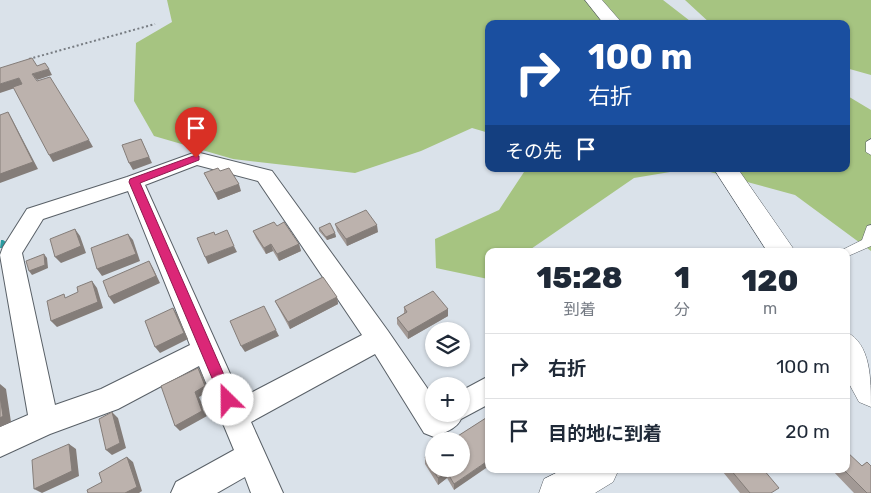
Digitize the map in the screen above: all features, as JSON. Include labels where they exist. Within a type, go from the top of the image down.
[{"type":"street","points":[[593,0],[610,20]]},
{"type":"street","points":[[44,422],[11,253],[35,214],[134,182],[196,158],[266,176],[425,409]]},
{"type":"street","points":[[728,172],[779,248]]},
{"type":"street","points":[[134,182],[268,493]]},
{"type":"street","points":[[235,416],[379,340]]},
{"type":"street","points":[[0,442],[44,422],[108,400],[207,349]]},
{"type":"street","points":[[850,353],[871,391]]},
{"type":"street","points":[[470,401],[485,391]]},
{"type":"street","points":[[186,493],[252,456]]},
{"type":"street","points":[[558,493],[593,473]]},
{"type":"lane","points":[[871,142],[871,152]]},
{"type":"lane","points":[[850,251],[867,243],[871,229]]},
{"type":"path","points":[[27,60],[155,24]]},
{"type":"green space","points":[[167,0],[663,0],[689,20],[485,20],[485,132],[472,128],[421,151],[355,173],[233,159],[154,136],[134,101],[136,43],[172,22]]},
{"type":"green space","points":[[685,0],[871,0],[871,75],[850,69],[850,20],[707,20]]},
{"type":"green space","points":[[850,97],[871,110],[871,251],[795,195],[710,172],[850,172]]},
{"type":"green space","points":[[524,172],[670,172],[634,178],[532,248],[485,248],[485,278],[436,268],[435,239],[499,210]]},
{"type":"building","points":[[32,58],[37,66],[45,63],[49,69],[32,74],[37,81],[50,77],[89,140],[49,155],[13,87],[22,84],[19,78],[0,84],[0,68]]},
{"type":"building","points":[[8,112],[33,162],[0,174],[0,115]]},
{"type":"building","points":[[141,139],[149,157],[129,163],[122,145]]},
{"type":"building","points":[[218,168],[220,171],[229,168],[239,184],[215,193],[204,173]]},
{"type":"building","points":[[366,210],[377,225],[346,239],[335,224]]},
{"type":"building","points":[[274,222],[277,226],[284,222],[299,244],[277,254],[271,244],[264,248],[253,231]]},
{"type":"building","points":[[330,223],[335,233],[326,237],[319,228]]},
{"type":"building","points":[[75,229],[81,246],[55,257],[50,239]]},
{"type":"building","points":[[227,230],[234,246],[205,257],[197,238],[214,232],[215,235]]},
{"type":"building","points":[[128,234],[136,254],[97,269],[91,248]]},
{"type":"building","points":[[44,254],[45,265],[29,271],[26,261]]},
{"type":"building","points":[[149,261],[156,276],[109,297],[103,281]]},
{"type":"building","points":[[323,277],[337,297],[288,322],[275,301]]},
{"type":"building","points":[[92,281],[98,302],[51,321],[47,301],[64,294],[65,298],[78,292],[77,287]]},
{"type":"building","points":[[433,291],[448,309],[408,332],[397,318],[407,312],[404,307]]},
{"type":"building","points":[[264,306],[276,330],[241,346],[230,321]]},
{"type":"building","points":[[173,308],[184,333],[155,347],[145,321]]},
{"type":"building","points":[[198,368],[205,386],[195,392],[202,411],[175,426],[161,386]]},
{"type":"building","points":[[0,396],[3,416],[0,418]]},
{"type":"building","points":[[112,412],[120,443],[106,450],[99,419]]},
{"type":"building","points":[[485,419],[485,463],[470,473],[470,432],[464,432]]},
{"type":"building","points":[[69,444],[72,471],[34,489],[32,460]]},
{"type":"building","points":[[850,455],[862,466],[867,462],[871,466],[871,493],[867,493],[847,473],[850,473]]},
{"type":"building","points":[[127,457],[137,487],[125,493],[88,493],[87,490],[102,482],[99,473]]},
{"type":"building","points":[[733,473],[766,473],[779,488],[771,493],[750,493]]},
{"type":"building","points":[[450,477],[464,477],[454,484]]},
{"type":"waterway","points":[[0,246],[3,242]]},
{"type":"route","points":[[196,158],[134,182],[228,400]]}]
